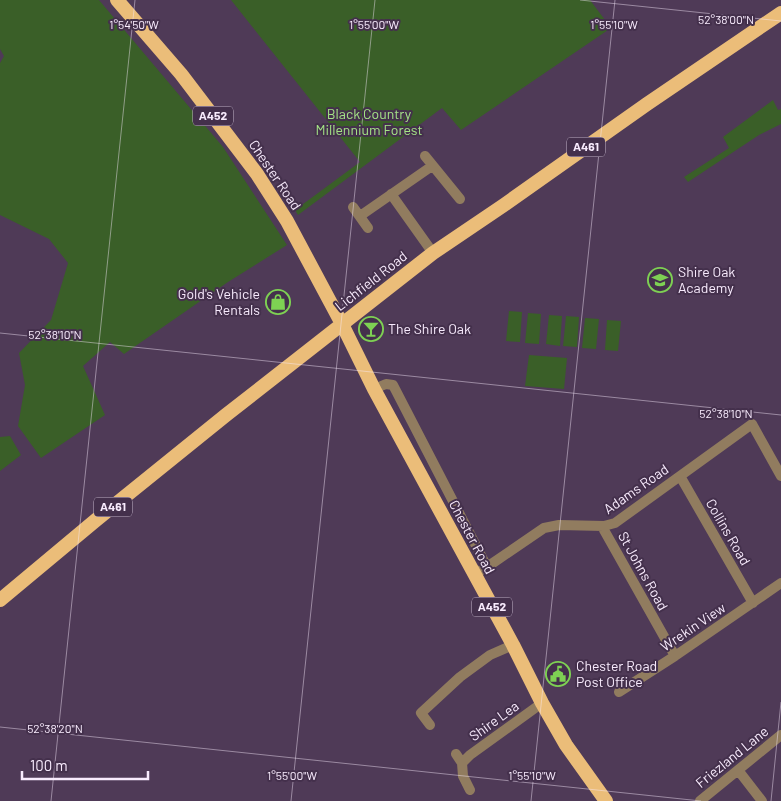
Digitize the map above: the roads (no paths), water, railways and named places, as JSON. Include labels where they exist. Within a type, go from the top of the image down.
[{"type":"highway","name":"Chester Road","points":[[117,0],[181,74],[257,174],[298,240],[374,389],[513,645],[542,703],[566,745],[606,801]]},
{"type":"highway","name":"Lichfield Road","points":[[0,600],[226,415],[433,253],[781,13]]},
{"type":"street","points":[[425,156],[460,200]]},
{"type":"street","points":[[368,228],[356,211],[391,194],[432,166]]},
{"type":"street","points":[[391,194],[433,253]]},
{"type":"street","name":"Chester Road","points":[[374,389],[386,384],[393,385],[487,567]]},
{"type":"street","name":"Adams Road","points":[[474,574],[544,528],[559,525],[604,526],[615,523],[752,424],[781,476]]},
{"type":"street","name":"Collins Road","points":[[680,476],[753,603]]},
{"type":"street","name":"St Johns Road","points":[[604,526],[604,530],[675,656]]},
{"type":"street","name":"Wrekin View","points":[[619,692],[781,583]]},
{"type":"street","points":[[430,725],[421,713],[460,677],[490,655],[513,645]]},
{"type":"street","name":"Shire Lea","points":[[470,790],[463,776],[459,758],[470,755],[542,703]]},
{"type":"street","name":"Friezland Lane","points":[[700,801],[781,734]]},
{"type":"street","points":[[738,770],[762,801]]},
{"type":"place","name":"Shire Oak Academy","points":[[660,280]]},
{"type":"place","name":"Gold's Vehicle Rentals","points":[[278,302]]},
{"type":"place","name":"The Shire Oak","points":[[371,329]]},
{"type":"place","name":"Chester Road Post Office","points":[[558,674]]},
{"type":"park label","name":"Black Country Millennium Forest","points":[[369,122]]}]
